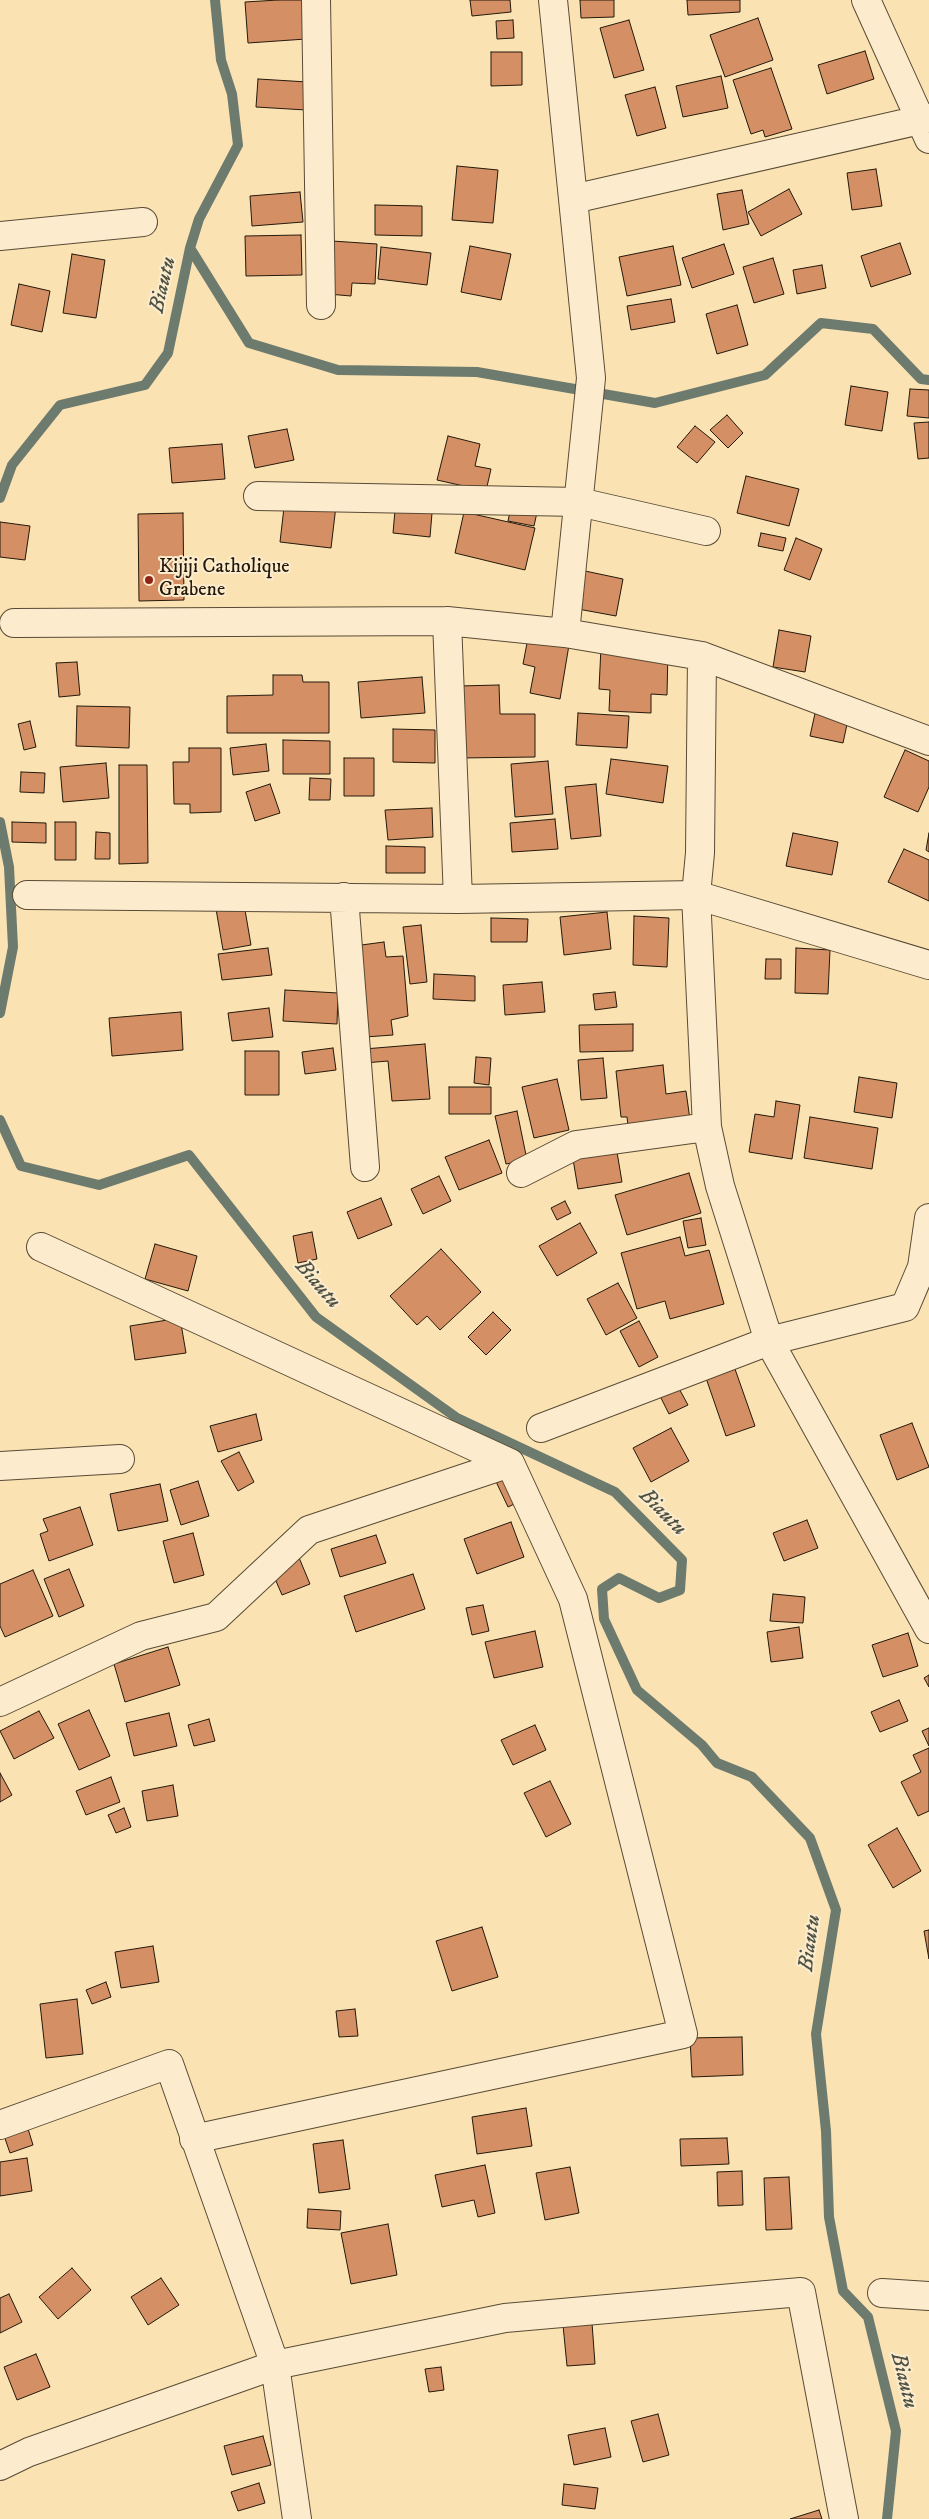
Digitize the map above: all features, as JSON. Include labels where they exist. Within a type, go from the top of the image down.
[{"type":"street","points":[[316,0],[320,305]]},
{"type":"street","points":[[553,0],[591,378],[565,633]]},
{"type":"street","points":[[573,199],[927,126],[866,0]]},
{"type":"street","points":[[0,236],[143,222]]},
{"type":"street","points":[[258,496],[579,502],[706,531]]},
{"type":"street","points":[[447,621],[458,899]]},
{"type":"street","points":[[14,623],[447,621],[565,633],[702,656],[929,741]]},
{"type":"street","points":[[702,656],[700,853],[696,895],[707,1127],[720,1186],[769,1342],[929,1629]]},
{"type":"street","points":[[27,895],[458,899],[696,895],[929,965]]},
{"type":"street","points":[[344,897],[364,1167]]},
{"type":"street","points":[[521,1173],[576,1146],[707,1127]]},
{"type":"street","points":[[541,1428],[769,1342],[905,1307],[926,1267],[929,1218]]},
{"type":"street","points":[[41,1247],[510,1463],[573,1599],[683,2034],[194,2139]]},
{"type":"street","points":[[0,1466],[120,1459]]},
{"type":"street","points":[[0,1702],[141,1636],[216,1617],[309,1530],[510,1463]]},
{"type":"street","points":[[0,2125],[169,2064],[274,2365],[298,2519]]},
{"type":"street","points":[[0,2466],[29,2452],[274,2365],[505,2318],[801,2292],[844,2519]]},
{"type":"street","points":[[882,2293],[929,2296]]},
{"type":"building","points":[[303,0],[306,39],[248,43],[245,2]]},
{"type":"building","points":[[470,0],[510,0],[511,12],[472,16]]},
{"type":"building","points":[[580,0],[614,0],[614,17],[581,18]]},
{"type":"building","points":[[687,0],[740,0],[740,12],[688,15]]},
{"type":"building","points":[[758,18],[773,60],[725,77],[710,35]]},
{"type":"building","points":[[513,20],[514,38],[497,39],[496,21]]},
{"type":"building","points":[[629,20],[644,70],[614,78],[600,28]]},
{"type":"building","points":[[865,51],[874,79],[827,94],[818,65]]},
{"type":"building","points":[[491,52],[522,52],[522,85],[491,86]]},
{"type":"building","points":[[771,68],[792,129],[765,137],[763,130],[751,134],[733,80]]},
{"type":"building","points":[[721,76],[728,108],[683,117],[676,86]]},
{"type":"building","points":[[258,79],[308,82],[306,110],[256,107]]},
{"type":"building","points":[[655,87],[666,128],[637,136],[625,95]]},
{"type":"building","points":[[457,166],[498,170],[493,223],[452,220]]},
{"type":"building","points":[[876,169],[882,206],[852,210],[847,173]]},
{"type":"building","points":[[789,189],[802,214],[761,236],[748,212]]},
{"type":"building","points":[[742,190],[749,224],[723,230],[717,194]]},
{"type":"building","points":[[300,192],[303,222],[252,226],[250,196]]},
{"type":"building","points":[[375,205],[422,206],[422,236],[375,235]]},
{"type":"building","points":[[301,235],[302,275],[246,276],[245,236]]},
{"type":"building","points":[[332,241],[377,244],[375,284],[352,283],[351,296],[328,294]]},
{"type":"building","points":[[900,243],[911,274],[871,287],[861,256]]},
{"type":"building","points":[[724,244],[734,274],[692,288],[682,258]]},
{"type":"building","points":[[470,246],[511,254],[501,300],[461,292]]},
{"type":"building","points":[[673,246],[681,285],[627,296],[619,257]]},
{"type":"building","points":[[381,247],[431,253],[427,285],[378,279]]},
{"type":"building","points":[[72,254],[105,260],[96,318],[63,313]]},
{"type":"building","points":[[773,258],[784,294],[754,303],[743,267]]},
{"type":"building","points":[[822,265],[826,288],[797,294],[793,270]]},
{"type":"building","points":[[19,284],[50,291],[42,332],[11,325]]},
{"type":"building","points":[[671,299],[675,322],[631,330],[627,306]]},
{"type":"building","points":[[737,305],[748,345],[717,354],[706,314]]},
{"type":"building","points":[[851,386],[888,392],[882,431],[845,425]]},
{"type":"building","points":[[910,389],[929,390],[929,418],[907,416]]},
{"type":"building","points":[[727,415],[743,433],[728,448],[710,430]]},
{"type":"building","points":[[929,422],[929,458],[918,459],[914,423]]},
{"type":"building","points":[[695,426],[715,442],[697,463],[677,447]]},
{"type":"building","points":[[287,429],[294,460],[255,468],[248,436]]},
{"type":"building","points":[[448,436],[480,444],[475,466],[491,469],[486,491],[437,480]]},
{"type":"building","points":[[222,444],[225,479],[172,483],[169,448]]},
{"type":"building","points":[[746,476],[799,489],[789,526],[737,513]]},
{"type":"building","points":[[285,499],[336,506],[331,548],[280,542]]},
{"type":"building","points":[[396,499],[433,501],[430,537],[393,533]]},
{"type":"building","points":[[512,502],[538,508],[534,526],[508,521]]},
{"type":"building","points":[[464,512],[535,528],[525,570],[455,553]]},
{"type":"building","points":[[183,513],[184,600],[139,601],[138,514]]},
{"type":"building","points":[[0,522],[30,526],[25,560],[0,557]]},
{"type":"building","points":[[761,533],[786,538],[783,551],[758,546]]},
{"type":"building","points":[[796,538],[822,549],[810,580],[784,570]]},
{"type":"building","points":[[585,571],[623,579],[616,616],[578,609]]},
{"type":"building","points":[[779,630],[811,636],[805,672],[773,667]]},
{"type":"building","points":[[528,638],[569,645],[560,699],[530,693],[535,667],[523,664]]},
{"type":"building","points":[[601,647],[668,650],[667,695],[651,694],[651,713],[609,711],[610,690],[599,689]]},
{"type":"building","points":[[77,662],[80,695],[59,697],[56,663]]},
{"type":"building","points":[[273,675],[302,675],[303,682],[329,682],[329,733],[227,733],[227,696],[273,695]]},
{"type":"building","points":[[422,677],[425,713],[361,718],[358,682]]},
{"type":"building","points":[[499,685],[500,714],[535,714],[535,757],[460,758],[459,686]]},
{"type":"building","points":[[77,706],[130,707],[129,748],[76,746]]},
{"type":"building","points":[[816,709],[849,715],[843,743],[810,736]]},
{"type":"building","points":[[578,713],[629,716],[627,748],[576,745]]},
{"type":"building","points":[[30,721],[36,747],[24,750],[18,724]]},
{"type":"building","points":[[393,729],[435,730],[435,763],[393,762]]},
{"type":"building","points":[[283,740],[330,741],[330,774],[283,774]]},
{"type":"building","points":[[266,744],[269,771],[233,775],[230,748]]},
{"type":"building","points":[[189,748],[221,748],[221,812],[190,813],[190,804],[174,804],[173,762],[189,762]]},
{"type":"building","points":[[905,750],[929,761],[929,787],[918,812],[884,797]]},
{"type":"building","points":[[344,758],[374,758],[374,796],[344,796]]},
{"type":"building","points":[[611,759],[668,766],[663,803],[606,794]]},
{"type":"building","points":[[548,761],[553,814],[515,817],[511,764]]},
{"type":"building","points":[[106,763],[109,798],[63,802],[60,767]]},
{"type":"building","points":[[119,765],[147,765],[148,863],[119,864]]},
{"type":"building","points":[[21,772],[45,773],[44,793],[20,792]]},
{"type":"building","points":[[310,778],[331,779],[330,800],[309,800]]},
{"type":"building","points":[[270,784],[280,813],[255,821],[246,792]]},
{"type":"building","points":[[596,784],[601,836],[571,839],[565,787]]},
{"type":"building","points":[[432,808],[433,837],[388,840],[385,810]]},
{"type":"building","points":[[555,819],[558,849],[512,852],[510,823]]},
{"type":"building","points":[[12,822],[46,823],[46,843],[12,842]]},
{"type":"building","points":[[55,822],[76,822],[76,860],[55,860]]},
{"type":"building","points":[[96,832],[110,833],[110,859],[95,859]]},
{"type":"building","points":[[793,833],[838,842],[832,875],[786,866]]},
{"type":"building","points":[[929,833],[929,852],[926,850]]},
{"type":"building","points":[[386,846],[425,847],[425,873],[386,873]]},
{"type":"building","points":[[904,849],[929,860],[929,901],[888,882]]},
{"type":"building","points":[[244,904],[251,945],[223,950],[216,909]]},
{"type":"building","points":[[607,912],[611,949],[564,955],[560,917]]},
{"type":"building","points":[[634,916],[669,918],[667,967],[633,965]]},
{"type":"building","points":[[491,918],[528,919],[527,942],[491,942]]},
{"type":"building","points":[[421,925],[427,982],[410,984],[403,927]]},
{"type":"building","points":[[384,942],[386,957],[403,956],[408,1016],[391,1020],[393,1035],[365,1037],[354,946]]},
{"type":"building","points":[[268,948],[272,975],[222,980],[218,954]]},
{"type":"building","points":[[796,948],[830,950],[828,994],[795,993]]},
{"type":"building","points":[[766,959],[781,959],[781,979],[765,979]]},
{"type":"building","points":[[434,974],[475,976],[475,1001],[433,999]]},
{"type":"building","points":[[542,982],[545,1012],[505,1015],[503,985]]},
{"type":"building","points":[[285,990],[338,993],[337,1024],[283,1021]]},
{"type":"building","points":[[615,992],[617,1007],[595,1010],[593,994]]},
{"type":"building","points":[[269,1008],[273,1037],[232,1041],[228,1013]]},
{"type":"building","points":[[181,1012],[183,1050],[112,1056],[109,1018]]},
{"type":"building","points":[[633,1024],[633,1051],[580,1052],[579,1025]]},
{"type":"building","points":[[425,1044],[430,1099],[392,1101],[388,1061],[364,1063],[364,1049]]},
{"type":"building","points":[[333,1048],[336,1070],[305,1074],[302,1052]]},
{"type":"building","points":[[245,1051],[279,1051],[279,1095],[245,1095]]},
{"type":"building","points":[[476,1057],[491,1058],[489,1085],[474,1083]]},
{"type":"building","points":[[603,1058],[607,1098],[581,1100],[578,1060]]},
{"type":"building","points":[[663,1065],[666,1094],[686,1091],[691,1127],[629,1135],[627,1117],[621,1117],[616,1071]]},
{"type":"building","points":[[859,1077],[897,1083],[892,1118],[854,1112]]},
{"type":"building","points":[[557,1079],[569,1130],[534,1138],[522,1087]]},
{"type":"building","points":[[449,1087],[491,1087],[491,1114],[449,1114]]},
{"type":"building","points":[[776,1101],[800,1105],[792,1159],[749,1152],[755,1114],[774,1117]]},
{"type":"building","points":[[517,1111],[527,1160],[506,1164],[495,1116]]},
{"type":"building","points":[[810,1117],[878,1128],[872,1169],[804,1158]]},
{"type":"building","points":[[489,1140],[502,1173],[459,1190],[445,1157]]},
{"type":"building","points":[[617,1152],[622,1182],[578,1189],[573,1159]]},
{"type":"building","points":[[689,1173],[701,1213],[627,1235],[615,1195]]},
{"type":"building","points":[[439,1176],[451,1201],[423,1214],[411,1189]]},
{"type":"building","points":[[381,1198],[392,1225],[358,1239],[347,1212]]},
{"type":"building","points":[[565,1201],[571,1213],[557,1220],[551,1208]]},
{"type":"building","points":[[701,1218],[706,1245],[688,1248],[683,1221]]},
{"type":"building","points":[[580,1223],[597,1253],[557,1276],[539,1246]]},
{"type":"building","points":[[312,1232],[317,1259],[298,1263],[293,1236]]},
{"type":"building","points":[[680,1237],[685,1256],[709,1250],[724,1304],[670,1319],[665,1301],[637,1309],[621,1253]]},
{"type":"building","points":[[155,1244],[197,1256],[188,1291],[145,1279]]},
{"type":"building","points":[[441,1249],[481,1292],[440,1330],[427,1316],[417,1325],[390,1296]]},
{"type":"building","points":[[618,1283],[637,1318],[606,1335],[587,1299]]},
{"type":"building","points":[[493,1312],[511,1330],[486,1355],[468,1337]]},
{"type":"building","points":[[180,1318],[186,1353],[135,1360],[130,1326]]},
{"type":"building","points":[[639,1321],[658,1357],[639,1367],[620,1331]]},
{"type":"building","points":[[735,1369],[755,1426],[726,1436],[706,1378]]},
{"type":"building","points":[[676,1383],[688,1405],[669,1414],[658,1392]]},
{"type":"building","points":[[256,1414],[262,1440],[218,1452],[210,1426]]},
{"type":"building","points":[[912,1423],[929,1467],[897,1480],[880,1435]]},
{"type":"building","points":[[671,1428],[689,1461],[651,1482],[633,1448]]},
{"type":"building","points":[[239,1452],[254,1482],[238,1491],[221,1461]]},
{"type":"building","points":[[510,1463],[527,1498],[508,1507],[491,1471]]},
{"type":"building","points":[[198,1481],[209,1516],[181,1525],[170,1490]]},
{"type":"building","points":[[160,1484],[168,1521],[118,1531],[110,1494]]},
{"type":"building","points":[[80,1507],[93,1545],[49,1561],[40,1534],[48,1531],[43,1519]]},
{"type":"building","points":[[807,1520],[818,1548],[784,1561],[773,1533]]},
{"type":"building","points":[[511,1522],[524,1557],[477,1574],[464,1539]]},
{"type":"building","points":[[193,1533],[204,1575],[174,1583],[163,1541]]},
{"type":"building","points":[[376,1535],[386,1563],[340,1577],[331,1549]]},
{"type":"building","points":[[295,1548],[310,1584],[282,1595],[267,1560]]},
{"type":"building","points":[[69,1569],[84,1606],[59,1617],[44,1579]]},
{"type":"building","points":[[33,1570],[53,1616],[5,1637],[0,1626],[0,1584]]},
{"type":"building","points":[[413,1574],[425,1609],[356,1632],[344,1596]]},
{"type":"building","points":[[773,1594],[805,1597],[803,1623],[770,1621]]},
{"type":"building","points":[[483,1605],[489,1631],[472,1635],[466,1608]]},
{"type":"building","points":[[799,1627],[803,1658],[771,1662],[767,1632]]},
{"type":"building","points":[[535,1631],[543,1667],[494,1678],[485,1642]]},
{"type":"building","points":[[908,1633],[918,1666],[883,1677],[872,1645]]},
{"type":"building","points":[[168,1647],[180,1685],[125,1702],[114,1664]]},
{"type":"building","points":[[929,1675],[929,1687],[924,1678]]},
{"type":"building","points":[[899,1700],[908,1721],[880,1732],[871,1712]]},
{"type":"building","points":[[89,1710],[110,1756],[79,1770],[58,1724]]},
{"type":"building","points":[[39,1711],[54,1738],[14,1759],[0,1731]]},
{"type":"building","points":[[169,1713],[177,1746],[134,1756],[126,1723]]},
{"type":"building","points":[[209,1719],[215,1741],[194,1746],[188,1725]]},
{"type":"building","points":[[535,1725],[546,1750],[513,1765],[501,1740]]},
{"type":"building","points":[[929,1728],[929,1746],[922,1731]]},
{"type":"building","points":[[929,1748],[929,1811],[918,1816],[901,1782],[921,1772],[913,1755]]},
{"type":"building","points":[[0,1773],[12,1795],[0,1802]]},
{"type":"building","points":[[111,1777],[120,1802],[86,1815],[76,1791]]},
{"type":"building","points":[[550,1781],[571,1824],[546,1837],[524,1793]]},
{"type":"building","points":[[173,1785],[178,1816],[147,1821],[142,1791]]},
{"type":"building","points":[[124,1808],[131,1827],[116,1833],[108,1815]]},
{"type":"building","points":[[897,1828],[921,1871],[893,1888],[868,1845]]},
{"type":"building","points":[[482,1927],[498,1977],[452,1991],[436,1941]]},
{"type":"building","points":[[929,1930],[929,1959],[924,1931]]},
{"type":"building","points":[[153,1946],[159,1982],[121,1988],[115,1952]]},
{"type":"building","points":[[106,1982],[111,1997],[92,2004],[86,1990]]},
{"type":"building","points":[[77,1999],[83,2054],[46,2058],[40,2004]]},
{"type":"building","points":[[355,2009],[358,2036],[339,2037],[336,2011]]},
{"type":"building","points":[[742,2037],[743,2075],[692,2077],[690,2038]]},
{"type":"building","points":[[526,2108],[532,2146],[477,2154],[472,2117]]},
{"type":"building","points":[[25,2119],[33,2145],[10,2153],[1,2127]]},
{"type":"building","points":[[727,2138],[729,2164],[681,2166],[680,2139]]},
{"type":"building","points":[[343,2140],[350,2189],[319,2193],[313,2144]]},
{"type":"building","points":[[27,2158],[32,2191],[0,2196],[0,2162]]},
{"type":"building","points":[[485,2165],[495,2213],[478,2217],[474,2200],[442,2207],[435,2175]]},
{"type":"building","points":[[570,2167],[579,2213],[545,2220],[536,2173]]},
{"type":"building","points":[[742,2171],[743,2205],[718,2206],[717,2172]]},
{"type":"building","points":[[789,2177],[792,2229],[766,2230],[764,2178]]},
{"type":"building","points":[[308,2209],[341,2211],[340,2230],[307,2228]]},
{"type":"building","points":[[388,2224],[397,2275],[351,2284],[341,2233]]},
{"type":"building","points":[[72,2268],[91,2290],[58,2319],[39,2297]]},
{"type":"building","points":[[161,2278],[179,2305],[148,2325],[131,2297]]},
{"type":"building","points":[[9,2294],[22,2322],[0,2333],[0,2298]]},
{"type":"building","points":[[592,2323],[595,2364],[567,2366],[563,2325]]},
{"type":"building","points":[[36,2354],[50,2387],[17,2400],[4,2367]]},
{"type":"building","points":[[441,2367],[444,2390],[429,2392],[425,2369]]},
{"type":"building","points":[[658,2414],[669,2455],[643,2462],[631,2421]]},
{"type":"building","points":[[605,2428],[611,2457],[574,2465],[568,2435]]},
{"type":"building","points":[[263,2436],[271,2465],[232,2475],[224,2446]]},
{"type":"building","points":[[259,2483],[265,2503],[238,2511],[231,2492]]},
{"type":"building","points":[[564,2484],[598,2488],[595,2509],[562,2505]]},
{"type":"building","points":[[819,2510],[822,2519],[790,2519]]},
{"type":"waterway","name":"Biautu","points":[[0,498],[12,465],[60,405],[145,385],[168,353],[190,248],[199,219],[238,145],[232,94],[221,60],[215,0]]},
{"type":"waterway","points":[[190,248],[249,343],[338,370],[477,372],[655,403],[765,375],[821,323],[873,329],[921,379],[929,380]]},
{"type":"waterway","name":"Biautu","points":[[0,822],[9,867],[13,947],[0,1013]]},
{"type":"waterway","name":"Biautu","points":[[0,1120],[21,1166],[99,1185],[189,1155],[316,1317],[457,1418],[615,1492],[682,1560],[680,1590],[659,1598],[619,1578],[602,1589],[604,1619],[637,1690],[702,1745],[717,1763],[752,1777],[810,1838],[836,1910],[816,2034],[826,2131],[829,2217],[843,2291],[868,2317],[896,2431],[887,2519]]},
{"type":"place","name":"Kijiji Catholique Grabene","points":[[149,580]]}]
